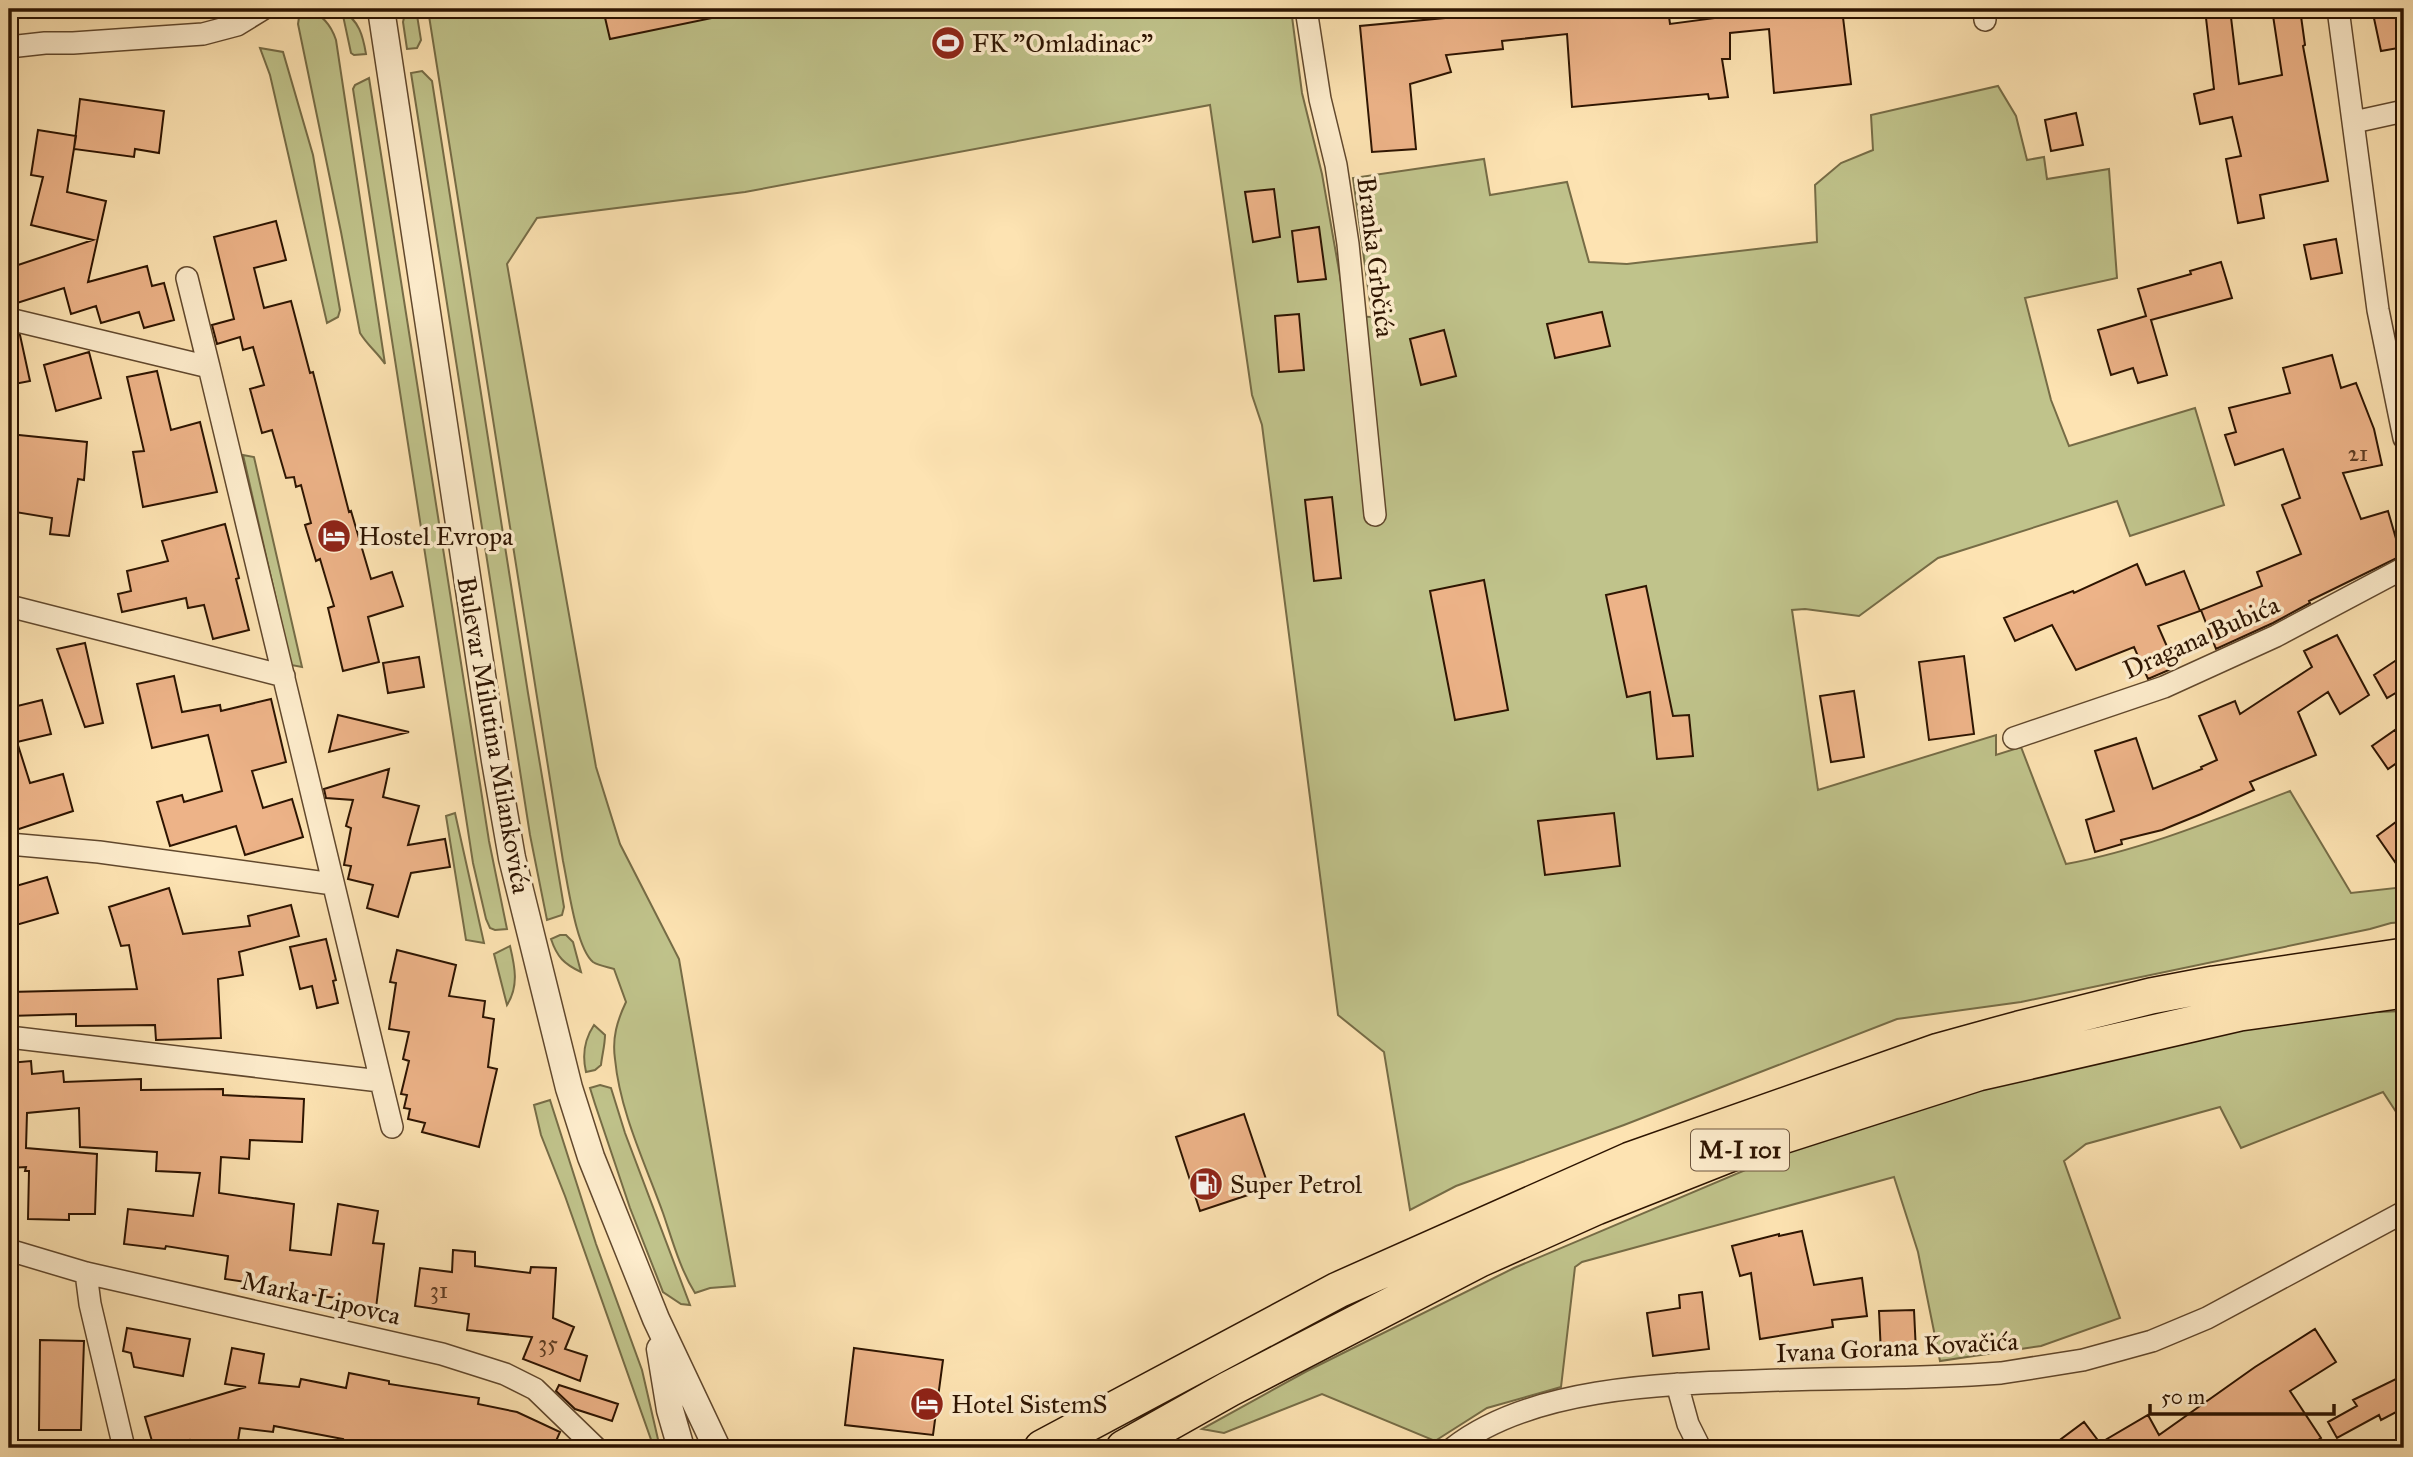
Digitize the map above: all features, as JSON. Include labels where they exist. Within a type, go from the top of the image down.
[{"type":"main road","name":"M-I 101","points":[[1042,1448],[1338,1290],[1630,1160],[1939,1051],[2019,1029],[2151,996],[2214,984],[2404,956]]},
{"type":"main road","name":"M-I 101","points":[[1124,1448],[1229,1389],[1480,1259],[1596,1207],[1745,1148],[1978,1073],[2240,1013],[2404,990]]},
{"type":"street","points":[[9,47],[211,33],[237,25],[263,9]]},
{"type":"street","name":"Bulevar Milutina Milankovića","points":[[381,9],[512,858],[569,1088],[592,1157],[656,1320],[717,1448]]},
{"type":"street","name":"Branka Grbčića","points":[[1306,9],[1320,99],[1336,164],[1348,244],[1375,515]]},
{"type":"street","points":[[2338,9],[2378,310],[2404,438]]},
{"type":"street","points":[[2354,122],[2404,111]]},
{"type":"street","points":[[187,278],[392,1127]]},
{"type":"street","points":[[9,319],[209,367]]},
{"type":"street","name":"Dragana Bubića","points":[[2014,738],[2164,687],[2276,636],[2404,568]]},
{"type":"street","points":[[9,606],[284,676]]},
{"type":"street","points":[[9,844],[99,852],[333,884]]},
{"type":"street","points":[[9,1037],[380,1081]]},
{"type":"street","name":"Ivana Gorana Kovačića","points":[[1453,1448],[1486,1428],[1544,1406],[1625,1389],[1677,1384],[1971,1376],[2083,1360],[2152,1341],[2207,1318],[2404,1212]]},
{"type":"street","name":"Marka Lipovca","points":[[9,1251],[86,1273],[442,1354],[505,1374],[535,1389],[596,1448]]},
{"type":"street","points":[[86,1273],[90,1304],[124,1448]]},
{"type":"street","name":"Bulevar Milutina Milankovića","points":[[656,1320],[670,1410],[681,1448]]},
{"type":"street","points":[[1677,1384],[1688,1423],[1700,1448]]},
{"type":"green space","points":[[406,9],[416,9],[421,40],[417,48],[407,49],[403,22]]},
{"type":"green space","points":[[433,9],[1291,9],[1302,93],[1322,174],[1347,316],[1372,317],[1353,178],[1484,159],[1490,195],[1567,182],[1589,262],[1627,264],[1817,242],[1815,185],[1841,163],[1873,150],[1871,115],[1998,86],[2016,116],[2027,160],[2044,157],[2047,179],[2109,169],[2117,278],[2025,298],[2051,400],[2069,446],[2195,408],[2224,505],[2130,536],[2117,501],[1938,558],[1859,616],[1805,609],[1792,610],[1818,790],[1996,735],[1996,755],[2021,747],[2066,864],[2151,842],[2290,791],[2351,893],[2404,887],[2404,922],[2021,1002],[1897,1019],[1624,1125],[1456,1186],[1410,1210],[1384,1052],[1338,1015],[1262,425],[1252,395],[1210,105],[745,192],[537,218],[507,264],[596,767],[620,844],[679,959],[735,1286],[710,1288],[695,1293],[677,1254],[622,1098],[614,1044],[626,1002],[614,969],[593,962],[587,955],[577,930],[570,899],[429,16]]},
{"type":"green space","points":[[307,10],[325,21],[336,40],[385,364],[360,333],[298,24],[300,11]]},
{"type":"green space","points":[[342,11],[359,29],[366,54],[351,53]]},
{"type":"green space","points":[[260,48],[283,52],[313,155],[340,310],[338,317],[327,323],[270,75]]},
{"type":"green space","points":[[422,71],[432,81],[564,907],[562,915],[547,920],[530,835],[411,73]]},
{"type":"green space","points":[[369,78],[489,841],[507,929],[490,928],[473,863],[353,89],[355,85]]},
{"type":"green space","points":[[243,455],[254,457],[302,667],[291,665]]},
{"type":"green space","points":[[455,813],[484,943],[466,940],[446,816]]},
{"type":"green space","points":[[566,935],[573,942],[581,972],[566,963],[556,951],[551,939]]},
{"type":"green space","points":[[510,946],[515,984],[507,1005],[494,954]]},
{"type":"green space","points":[[2404,1011],[2404,1124],[2383,1092],[2241,1148],[2220,1107],[2086,1144],[2064,1161],[2120,1318],[2041,1346],[1940,1361],[1918,1252],[1894,1177],[1582,1262],[1575,1267],[1561,1387],[1487,1408],[1435,1441],[1322,1394],[1224,1433],[1202,1429],[1307,1371],[1514,1268],[1847,1127],[2058,1068],[2218,1033],[2327,1014]]},
{"type":"green space","points":[[594,1025],[605,1035],[601,1065],[586,1072],[585,1048]]},
{"type":"green space","points":[[600,1085],[611,1088],[625,1133],[690,1305],[681,1304],[663,1292],[630,1208],[590,1088]]},
{"type":"green space","points":[[550,1100],[596,1244],[642,1370],[660,1448],[654,1448],[541,1135],[534,1105]]},
{"type":"building","points":[[603,9],[711,9],[712,18],[610,39]]},
{"type":"building","points":[[1668,9],[1670,24],[1723,17],[1722,9],[1842,9],[1851,84],[1774,93],[1769,29],[1730,33],[1730,59],[1722,59],[1728,97],[1709,99],[1708,94],[1572,107],[1567,34],[1502,41],[1503,49],[1446,55],[1451,72],[1410,84],[1416,149],[1372,152],[1360,26],[1455,17],[1454,11]]},
{"type":"building","points":[[2205,9],[2230,9],[2239,84],[2282,75],[2272,9],[2300,9],[2303,46],[2328,181],[2260,195],[2264,218],[2238,223],[2226,159],[2241,156],[2232,117],[2200,124],[2194,94],[2214,89]]},
{"type":"building","points":[[2372,9],[2404,9],[2404,47],[2381,51]]},
{"type":"building","points":[[80,99],[164,111],[159,153],[135,149],[134,157],[74,149]]},
{"type":"building","points":[[2076,113],[2083,145],[2051,151],[2045,120]]},
{"type":"building","points":[[38,130],[76,136],[67,192],[106,201],[88,282],[147,266],[152,286],[164,283],[174,320],[144,328],[139,312],[101,323],[96,306],[71,314],[64,288],[17,303],[9,278],[9,268],[93,240],[31,225],[43,177],[31,175]]},
{"type":"building","points":[[1274,189],[1280,237],[1253,242],[1245,192]]},
{"type":"building","points":[[276,221],[286,260],[254,268],[264,308],[291,301],[310,373],[313,372],[349,512],[351,511],[371,579],[392,572],[403,606],[368,617],[379,662],[343,671],[328,608],[334,606],[320,559],[316,561],[305,525],[311,523],[301,485],[296,487],[294,477],[286,478],[272,430],[262,433],[250,389],[264,385],[253,347],[243,350],[240,337],[217,344],[212,325],[234,319],[214,237]]},
{"type":"building","points":[[1319,227],[1326,279],[1298,282],[1292,231]]},
{"type":"building","points":[[2336,239],[2342,273],[2311,279],[2304,245]]},
{"type":"building","points":[[2221,262],[2232,298],[2151,320],[2167,375],[2138,383],[2133,368],[2111,375],[2098,330],[2146,316],[2138,289],[2191,274],[2190,271]]},
{"type":"building","points":[[1602,312],[1610,346],[1555,358],[1547,324]]},
{"type":"building","points":[[1299,314],[1304,370],[1279,372],[1275,316]]},
{"type":"building","points":[[1444,330],[1456,376],[1421,385],[1410,339]]},
{"type":"building","points":[[9,332],[20,335],[30,381],[9,385]]},
{"type":"building","points":[[89,352],[101,398],[56,411],[44,365]]},
{"type":"building","points":[[2332,355],[2341,388],[2356,383],[2374,429],[2382,465],[2343,473],[2361,519],[2388,511],[2401,556],[2309,601],[2310,603],[2273,623],[2216,649],[2201,610],[2262,586],[2257,572],[2301,554],[2282,505],[2300,498],[2283,449],[2235,465],[2225,435],[2236,432],[2229,408],[2290,393],[2283,368]]},
{"type":"building","points":[[157,371],[171,430],[200,422],[217,492],[143,507],[133,452],[144,451],[127,377]]},
{"type":"building","points":[[9,434],[87,442],[84,480],[78,479],[69,536],[50,534],[52,518],[9,511]]},
{"type":"building","points":[[1332,497],[1341,578],[1314,581],[1305,500]]},
{"type":"building","points":[[225,524],[249,630],[213,639],[204,605],[188,608],[186,598],[122,612],[118,594],[131,591],[127,571],[168,561],[162,541]]},
{"type":"building","points":[[2137,564],[2146,585],[2184,571],[2200,611],[2158,626],[2176,667],[2148,679],[2134,647],[2076,670],[2052,625],[2015,641],[2004,618],[2073,591],[2074,593]]},
{"type":"building","points":[[1484,580],[1508,710],[1455,720],[1430,591]]},
{"type":"building","points":[[1646,586],[1673,716],[1689,715],[1693,756],[1657,759],[1650,692],[1627,697],[1606,595]]},
{"type":"building","points":[[2337,635],[2369,695],[2340,714],[2328,692],[2298,712],[2316,755],[2250,782],[2254,790],[2201,814],[2162,830],[2121,840],[2122,844],[2095,852],[2086,820],[2114,811],[2095,751],[2136,738],[2153,789],[2202,769],[2201,767],[2217,760],[2199,716],[2235,701],[2240,714],[2312,667],[2304,651]]},
{"type":"building","points":[[85,643],[103,723],[85,727],[57,649]]},
{"type":"building","points":[[2404,655],[2404,688],[2387,698],[2374,675]]},
{"type":"building","points":[[1964,656],[1974,734],[1929,740],[1919,662]]},
{"type":"building","points":[[419,657],[424,687],[388,693],[383,663]]},
{"type":"building","points":[[174,676],[182,712],[220,705],[221,711],[271,699],[286,762],[252,771],[263,808],[292,799],[303,837],[245,855],[236,826],[170,846],[157,802],[182,795],[184,802],[222,791],[208,735],[152,748],[137,684]]},
{"type":"building","points":[[1854,691],[1864,757],[1831,762],[1820,696]]},
{"type":"building","points":[[42,700],[51,734],[17,742],[30,783],[63,774],[73,811],[16,830],[9,805],[9,708]]},
{"type":"building","points":[[338,715],[409,732],[329,752]]},
{"type":"building","points":[[2395,730],[2404,744],[2404,758],[2388,769],[2372,746]]},
{"type":"building","points":[[389,769],[383,797],[419,806],[408,845],[445,839],[450,867],[411,873],[398,917],[367,908],[373,885],[348,879],[351,866],[344,865],[351,828],[346,826],[353,800],[326,798],[324,789]]},
{"type":"building","points":[[1614,813],[1620,866],[1545,875],[1538,821]]},
{"type":"building","points":[[2404,816],[2404,875],[2377,836]]},
{"type":"building","points":[[47,877],[58,913],[9,927],[9,888]]},
{"type":"building","points":[[169,888],[183,934],[250,926],[248,916],[291,905],[299,936],[239,952],[243,975],[218,979],[221,1038],[156,1040],[155,1025],[76,1026],[76,1014],[9,1016],[9,992],[137,989],[129,945],[121,946],[109,907]]},
{"type":"building","points":[[326,939],[336,980],[333,981],[338,1003],[317,1008],[312,986],[300,989],[290,947]]},
{"type":"building","points":[[397,950],[456,965],[449,996],[485,1001],[483,1017],[494,1019],[488,1067],[497,1069],[479,1147],[422,1132],[425,1123],[408,1119],[410,1109],[404,1108],[407,1095],[401,1094],[409,1061],[403,1059],[409,1032],[389,1029],[396,983],[390,982]]},
{"type":"building","points":[[31,1061],[32,1074],[63,1071],[64,1082],[141,1079],[141,1090],[223,1089],[223,1095],[304,1099],[302,1142],[250,1140],[249,1159],[221,1157],[219,1193],[294,1204],[290,1250],[331,1255],[338,1204],[378,1211],[373,1243],[384,1244],[376,1308],[337,1304],[338,1298],[288,1292],[288,1288],[225,1279],[228,1256],[166,1246],[165,1249],[124,1244],[128,1209],[193,1216],[200,1173],[156,1171],[157,1152],[80,1147],[79,1108],[27,1113],[26,1148],[97,1154],[95,1214],[69,1214],[69,1220],[28,1219],[29,1171],[25,1171],[26,1167],[9,1168],[9,1063]]},
{"type":"building","points":[[1244,1114],[1269,1188],[1200,1211],[1176,1137]]},
{"type":"building","points":[[1802,1231],[1814,1285],[1862,1278],[1867,1316],[1832,1320],[1833,1327],[1760,1339],[1751,1273],[1740,1276],[1732,1246]]},
{"type":"building","points":[[453,1250],[475,1252],[475,1266],[530,1273],[531,1267],[556,1268],[553,1318],[574,1327],[565,1349],[587,1356],[580,1381],[523,1359],[532,1337],[467,1330],[469,1314],[415,1306],[420,1268],[452,1272]]},
{"type":"building","points":[[1702,1292],[1709,1349],[1653,1356],[1647,1313],[1680,1308],[1679,1295]]},
{"type":"building","points":[[1914,1310],[1916,1352],[1881,1354],[1879,1311]]},
{"type":"building","points":[[127,1328],[190,1339],[183,1376],[134,1367],[131,1353],[123,1351]]},
{"type":"building","points":[[2315,1329],[2336,1362],[2290,1391],[2321,1438],[2306,1448],[2049,1448],[2084,1422],[2100,1443],[2148,1415],[2159,1435],[2255,1367]]},
{"type":"building","points":[[40,1340],[84,1341],[81,1430],[39,1430]]},
{"type":"building","points":[[232,1348],[264,1354],[259,1383],[299,1387],[301,1379],[346,1388],[349,1373],[389,1381],[389,1384],[479,1398],[478,1404],[517,1412],[560,1432],[553,1448],[398,1448],[369,1442],[368,1448],[341,1448],[343,1439],[274,1426],[273,1432],[240,1428],[237,1447],[191,1440],[194,1448],[154,1448],[145,1417],[246,1387],[225,1384]]},
{"type":"building","points":[[854,1348],[943,1360],[933,1435],[845,1425]]},
{"type":"building","points":[[2404,1375],[2404,1408],[2381,1420],[2379,1415],[2337,1438],[2328,1422],[2357,1406],[2353,1400]]},
{"type":"building","points":[[559,1385],[618,1404],[612,1421],[575,1409],[556,1391]]},
{"type":"place","name":"FK \"Omladinac\"","points":[[948,43]]},
{"type":"place","name":"Hostel Evropa","points":[[334,536]]},
{"type":"place","name":"Super Petrol","points":[[1206,1184]]},
{"type":"place","name":"Hotel SistemS","points":[[927,1404]]}]
